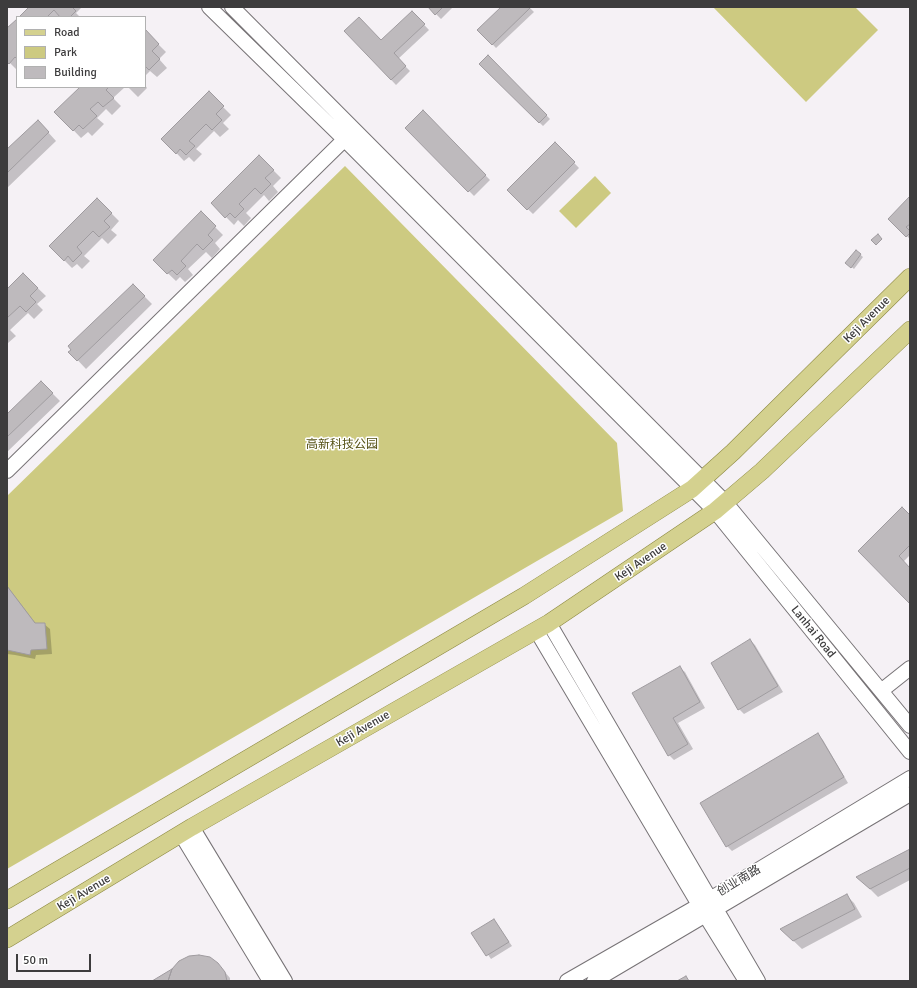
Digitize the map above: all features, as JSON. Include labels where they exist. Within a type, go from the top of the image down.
[{"type":"main road","name":"Keji Avenue","points":[[7,900],[524,596],[698,484],[910,277]]},
{"type":"main road","name":"Keji Avenue","points":[[7,939],[186,830],[542,627],[721,507],[908,337]]},
{"type":"street","points":[[209,7],[721,507]]},
{"type":"street","points":[[232,7],[354,130],[698,484]]},
{"type":"street","points":[[7,471],[354,130]]},
{"type":"street","name":"Lanhai Road","points":[[721,507],[910,726]]},
{"type":"street","name":"Lanhai Road","points":[[721,507],[910,752]]},
{"type":"street","points":[[542,627],[708,907],[758,981]]},
{"type":"street","points":[[881,691],[910,668]]},
{"type":"street","name":"创业南路","points":[[594,981],[910,778]]},
{"type":"street","name":"创业南路","points":[[567,981],[708,907],[910,794]]},
{"type":"street","points":[[186,830],[270,981]]},
{"type":"street","points":[[186,830],[285,981]]},
{"type":"street","points":[[708,907],[746,981]]},
{"type":"green space","points":[[713,7],[855,7],[878,30],[806,102]]},
{"type":"green space","name":"高新科技公园","points":[[345,166],[617,443],[623,511],[7,869],[7,496]]},
{"type":"green space","points":[[595,176],[611,193],[576,228],[559,211]]},
{"type":"building","points":[[29,7],[72,7],[76,11],[71,16],[59,16],[54,10],[48,16],[20,16]]},
{"type":"building","points":[[428,7],[443,7],[435,15]]},
{"type":"building","points":[[501,7],[531,7],[492,45],[477,30]]},
{"type":"building","points":[[412,11],[425,24],[394,53],[406,66],[391,80],[344,31],[359,17],[381,40]]},
{"type":"building","points":[[16,20],[16,58],[15,57],[9,64],[7,62],[7,28]]},
{"type":"building","points":[[146,30],[159,44],[152,51],[160,59],[149,70],[146,67]]},
{"type":"building","points":[[488,55],[547,115],[539,123],[479,64]]},
{"type":"building","points":[[79,88],[108,88],[106,90],[114,98],[103,107],[98,102],[90,109],[97,116],[83,129],[79,125],[73,131],[54,112]]},
{"type":"building","points":[[209,91],[224,106],[216,114],[222,120],[212,130],[206,124],[189,141],[195,146],[186,155],[180,149],[176,154],[161,139]]},
{"type":"building","points":[[423,110],[486,175],[468,192],[405,128]]},
{"type":"building","points":[[38,120],[49,132],[7,173],[7,149]]},
{"type":"building","points":[[555,142],[575,162],[527,210],[507,190]]},
{"type":"building","points":[[259,155],[274,170],[265,178],[271,184],[261,194],[255,188],[239,204],[244,209],[235,218],[230,213],[225,218],[211,203]]},
{"type":"building","points":[[910,196],[910,224],[906,227],[910,233],[906,237],[888,219]]},
{"type":"building","points":[[97,198],[112,213],[104,221],[110,227],[99,237],[93,231],[77,247],[82,253],[73,262],[68,256],[64,261],[49,246]]},
{"type":"building","points":[[201,211],[216,226],[208,235],[213,240],[203,250],[197,244],[181,261],[186,266],[177,275],[172,270],[167,274],[153,260]]},
{"type":"building","points":[[878,234],[882,239],[876,245],[871,240]]},
{"type":"building","points":[[856,250],[861,254],[851,268],[845,263]]},
{"type":"building","points":[[23,273],[38,288],[30,296],[36,302],[26,312],[20,306],[7,318],[7,289]]},
{"type":"building","points":[[133,284],[145,296],[77,361],[68,352],[71,350],[68,346]]},
{"type":"building","points":[[41,381],[53,393],[7,437],[7,414]]},
{"type":"building","points":[[902,507],[910,515],[910,545],[899,556],[910,568],[910,604],[858,551]]},
{"type":"building","points":[[7,586],[35,623],[45,623],[47,649],[31,650],[30,655],[7,650]]},
{"type":"building","points":[[750,639],[778,686],[738,710],[711,663]]},
{"type":"building","points":[[680,666],[700,702],[673,718],[688,744],[668,756],[632,693]]},
{"type":"building","points":[[818,733],[844,777],[726,847],[700,803]]},
{"type":"building","points":[[910,849],[910,868],[870,889],[856,877]]},
{"type":"building","points":[[847,894],[855,909],[793,941],[780,929]]},
{"type":"building","points":[[494,919],[509,942],[486,956],[471,933]]},
{"type":"building","points":[[199,955],[210,957],[218,963],[225,972],[227,981],[168,981],[172,969],[179,961],[189,956]]},
{"type":"building","points":[[172,969],[168,981],[152,981]]},
{"type":"building","points":[[686,976],[689,981],[677,981]]}]
